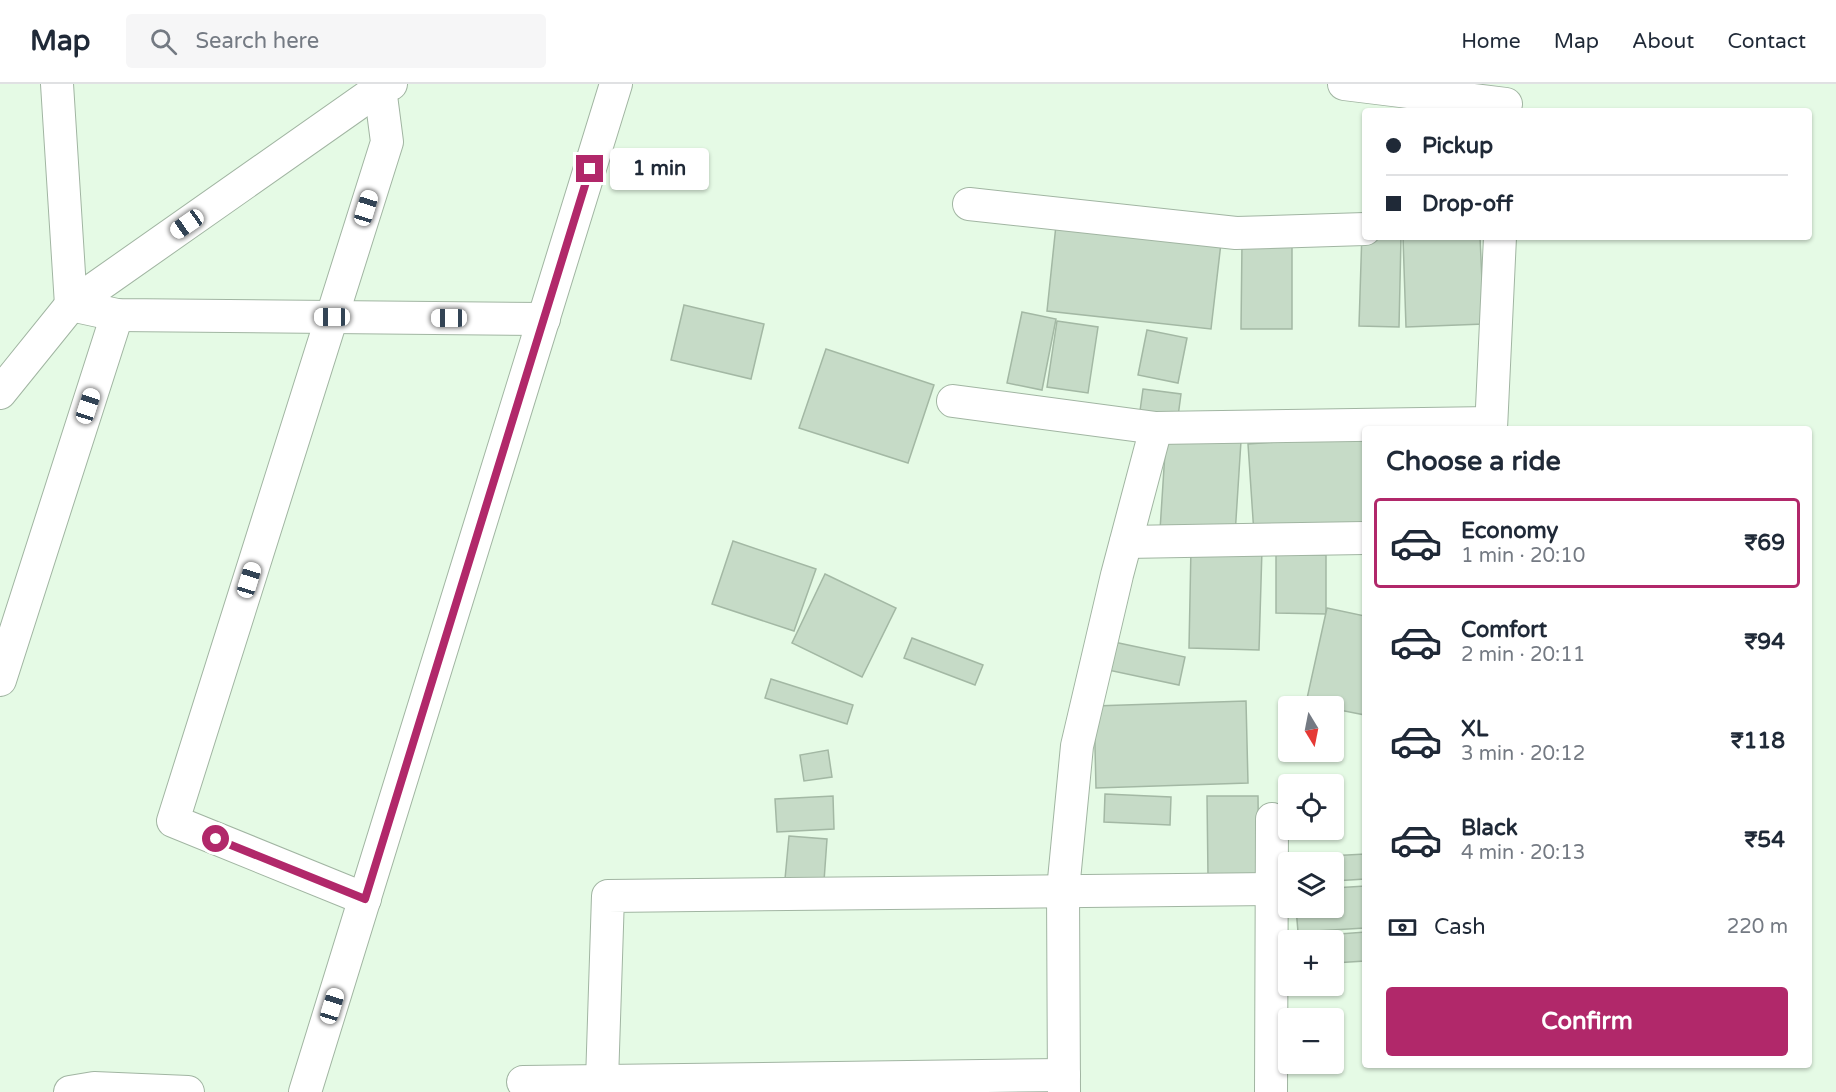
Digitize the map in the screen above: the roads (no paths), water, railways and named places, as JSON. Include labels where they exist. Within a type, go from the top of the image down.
[{"type":"street","points":[[57,84],[71,305]]},
{"type":"street","points":[[305,1092],[616,84]]},
{"type":"street","points":[[1344,84],[1506,100]]},
{"type":"street","points":[[0,393],[71,305],[386,86]]},
{"type":"street","points":[[365,899],[173,821],[387,142],[386,86]]},
{"type":"street","points":[[969,204],[1236,233],[1362,229]]},
{"type":"street","points":[[1491,426],[1500,240]]},
{"type":"street","points":[[71,305],[117,315],[544,319]]},
{"type":"street","points":[[0,680],[117,315]]},
{"type":"street","points":[[953,401],[1156,428],[1362,427]]},
{"type":"street","points":[[523,1082],[1064,1084],[1063,890],[1077,746],[1156,428]]},
{"type":"street","points":[[1126,542],[1362,538]]},
{"type":"street","points":[[1271,1092],[1272,819]]},
{"type":"street","points":[[602,1081],[608,896],[1271,889]]},
{"type":"street","points":[[70,1092],[94,1088],[188,1092]]}]
